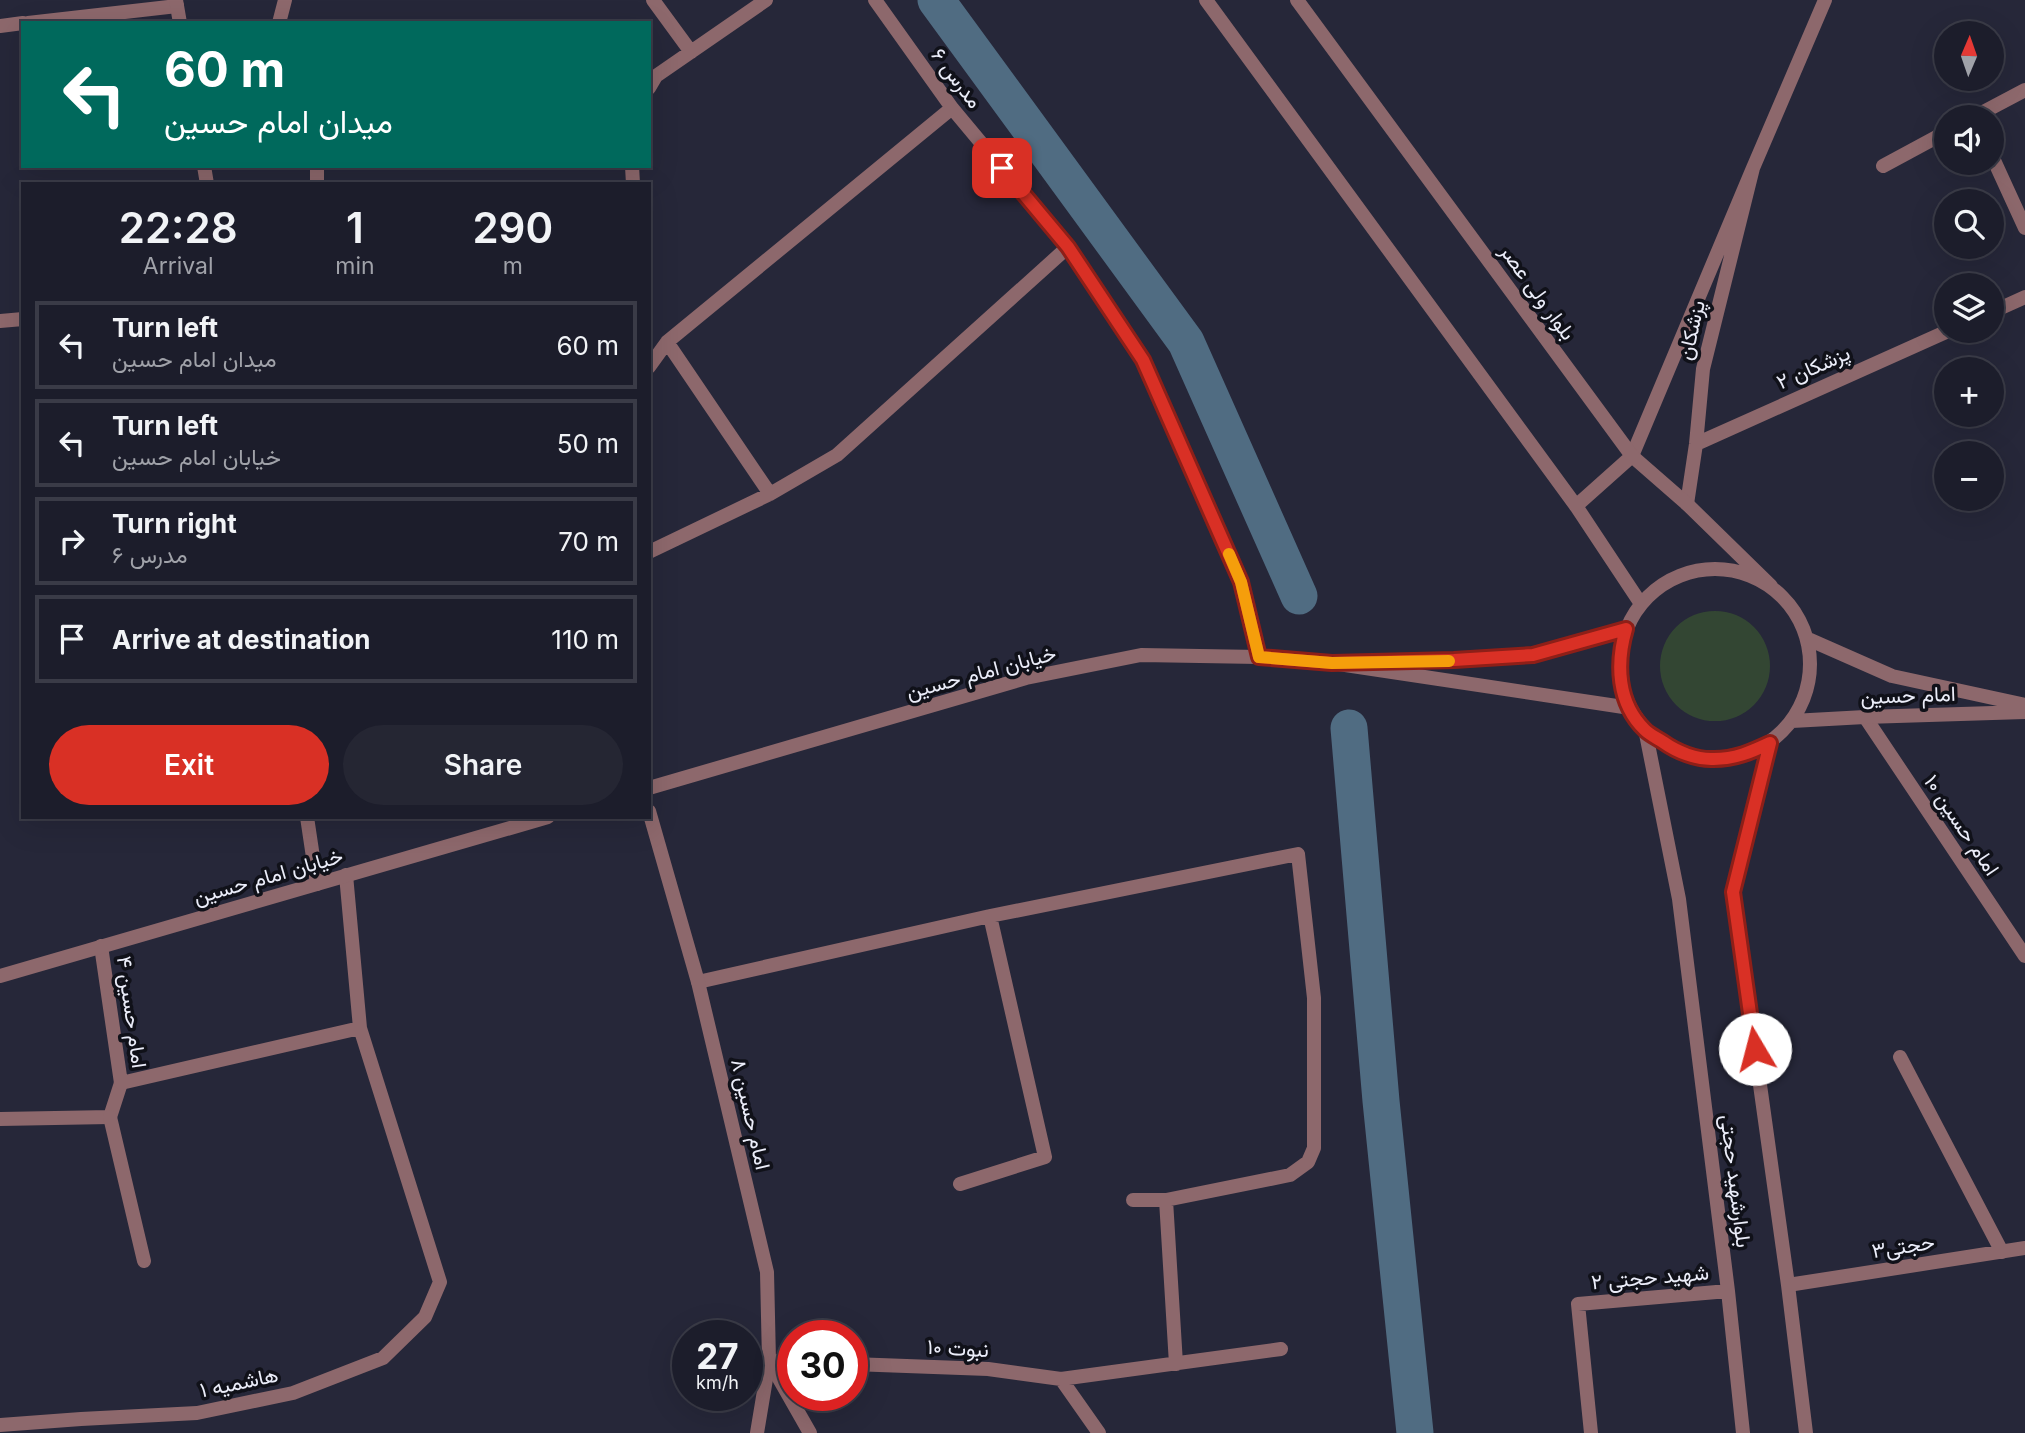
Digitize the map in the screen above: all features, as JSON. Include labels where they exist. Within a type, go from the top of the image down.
[{"type":"street","points":[[280,21],[285,0]]},
{"type":"street","points":[[653,0],[691,52]]},
{"type":"street","points":[[651,81],[766,0]]},
{"type":"street","name":"مدرس ۶","points":[[875,0],[952,108],[1068,247],[1143,360],[1241,582],[1259,657]]},
{"type":"street","points":[[1206,0],[1576,506],[1641,604]]},
{"type":"street","name":"بلوار ولی عصر","points":[[1297,0],[1632,456],[1687,504],[1771,586]]},
{"type":"street","name":"پزشکان","points":[[1632,456],[1825,0]]},
{"type":"street","points":[[40,21],[177,3],[180,21]]},
{"type":"street","points":[[0,26],[21,23]]},
{"type":"street","points":[[1997,105],[2025,90]]},
{"type":"street","points":[[651,364],[667,342],[952,108]]},
{"type":"street","points":[[1883,166],[1934,138]]},
{"type":"street","name":"پزشکان","points":[[1687,504],[1703,369],[1753,168]]},
{"type":"street","points":[[2001,175],[2025,228]]},
{"type":"street","points":[[651,551],[770,494],[837,455],[1068,247]]},
{"type":"street","points":[[2004,307],[2025,297]]},
{"type":"street","points":[[0,321],[21,319]]},
{"type":"street","name":"پزشکان ۲","points":[[1696,444],[1934,337]]},
{"type":"street","points":[[667,342],[770,494]]},
{"type":"street","points":[[1576,506],[1632,456]]},
{"type":"street","points":[[1705,569],[1742,572],[1771,586],[1795,610],[1808,639],[1811,672],[1805,698],[1792,722],[1770,743],[1742,756],[1711,760],[1675,751],[1645,729],[1630,708],[1622,689],[1620,649],[1626,629],[1641,604],[1670,580],[1705,569]]},
{"type":"street","name":"خیابان امام حسین","points":[[1332,663],[1533,655],[1626,629]]},
{"type":"street","name":"امام حسین","points":[[1808,639],[1892,676],[2025,705]]},
{"type":"street","name":"خیابان امام حسین","points":[[651,787],[1026,678],[1141,655],[1259,657],[1332,663],[1630,708]]},
{"type":"street","name":"امام حسین","points":[[1792,722],[2025,712]]},
{"type":"street","name":"۱۰ امام حسین","points":[[1865,717],[2024,954]]},
{"type":"street","name":"بلوارشهید حجتی","points":[[1645,729],[1679,899],[1743,1433]]},
{"type":"street","name":"بلوارشهید حجتی","points":[[1770,743],[1733,892],[1806,1433]]},
{"type":"street","name":"امام حسین ۸","points":[[651,818],[698,982],[767,1272],[769,1361],[757,1433]]},
{"type":"street","points":[[307,819],[317,884]]},
{"type":"street","name":"خیابان امام حسین","points":[[0,975],[541,819]]},
{"type":"street","points":[[698,982],[990,916],[1298,854],[1314,998],[1314,1148],[1308,1162],[1290,1175],[1166,1200],[1133,1200]]},
{"type":"street","points":[[144,1261],[110,1117],[121,1083],[360,1028],[346,875]]},
{"type":"street","points":[[960,1184],[1045,1157],[990,916]]},
{"type":"street","name":"امام حسین ۴","points":[[101,946],[121,1083]]},
{"type":"street","name":"۱ هاشمیه","points":[[0,1425],[81,1426],[197,1413],[293,1392],[383,1358],[425,1317],[440,1282],[360,1028]]},
{"type":"street","points":[[1900,1057],[2002,1252]]},
{"type":"street","points":[[0,1119],[110,1117]]},
{"type":"street","points":[[1166,1200],[1176,1364]]},
{"type":"street","name":"حجتی۳","points":[[1788,1285],[2025,1248]]},
{"type":"street","name":"شهید حجتی ۲","points":[[1591,1433],[1578,1304],[1728,1291]]},
{"type":"street","name":"نبوت ۱۰","points":[[868,1365],[988,1369],[1060,1379],[1281,1349]]},
{"type":"street","points":[[769,1361],[777,1361]]},
{"type":"street","points":[[769,1361],[810,1433]]},
{"type":"street","points":[[1060,1379],[1100,1433]]},
{"type":"green space","points":[[1715,611],[1736,615],[1754,627],[1766,645],[1770,666],[1766,687],[1754,705],[1736,717],[1715,721],[1694,717],[1676,705],[1664,687],[1660,666],[1664,645],[1676,627],[1694,615]]},
{"type":"waterway","points":[[936,0],[1186,342],[1299,596]]},
{"type":"waterway","points":[[1349,728],[1381,1101],[1415,1433]]},
{"type":"slow traffic","points":[[1229,554],[1241,582],[1259,657],[1332,663],[1449,661]]},
{"type":"route","points":[[1002,168],[1068,247],[1143,360],[1241,582],[1259,657],[1332,663],[1533,655],[1626,629],[1620,649],[1622,689],[1630,708],[1645,729],[1675,751],[1711,760],[1742,756],[1770,743],[1733,892],[1755,1049]]}]
